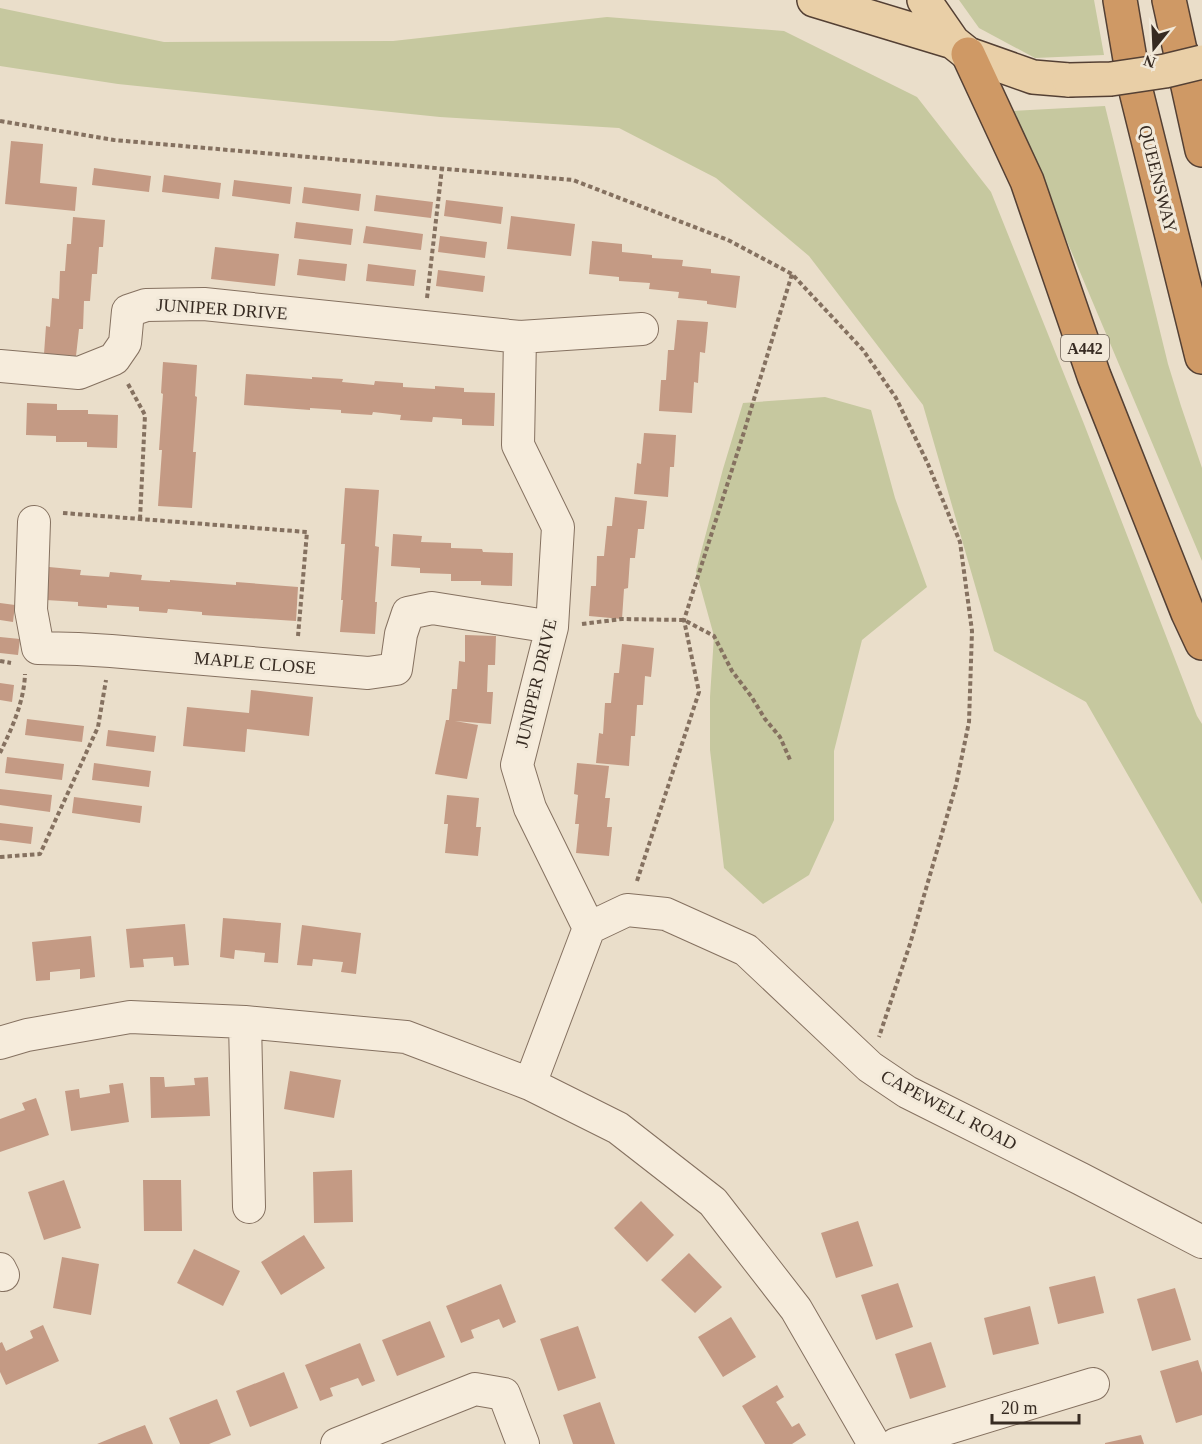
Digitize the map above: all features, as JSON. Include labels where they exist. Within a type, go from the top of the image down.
[{"type":"highway","name":"QUEENSWAY","points":[[1120,0],[1134,83],[1202,357]]},
{"type":"highway","points":[[1169,0],[1202,150]]},
{"type":"highway","name":"A442","points":[[961,48],[998,116],[1027,181],[1094,376],[1202,643]]},
{"type":"main road","points":[[814,0],[961,48],[1033,77],[1069,80],[1111,79],[1165,71],[1202,62]]},
{"type":"main road","points":[[924,0],[961,48]]},
{"type":"street","name":"JUNIPER DRIVE","points":[[114,358],[124,343],[128,311],[146,305],[204,304],[520,337],[642,329]]},
{"type":"street","name":"JUNIPER DRIVE","points":[[520,337],[518,445],[558,527],[552,627],[517,765],[530,808],[589,928]]},
{"type":"street","points":[[0,366],[79,374],[114,358]]},
{"type":"street","name":"MAPLE CLOSE","points":[[34,522],[31,610],[38,648],[78,648],[368,673],[396,669],[401,634],[408,613],[432,608],[552,627]]},
{"type":"street","name":"CAPEWELL ROAD","points":[[627,910],[666,914],[746,950],[870,1067],[907,1092],[1202,1242]]},
{"type":"street","points":[[530,1084],[589,928],[627,910]]},
{"type":"street","points":[[0,1043],[27,1035],[130,1017],[245,1022],[406,1037],[530,1084],[618,1128],[712,1202],[796,1309],[874,1444]]},
{"type":"street","points":[[245,1022],[249,1207]]},
{"type":"street","points":[[896,1444],[1093,1384]]},
{"type":"street","points":[[337,1444],[476,1389],[504,1394],[524,1444]]},
{"type":"path","points":[[0,121],[114,140],[573,180],[728,240],[792,273],[863,350],[897,398],[928,464],[960,542],[972,631],[969,722],[956,785],[910,944],[870,1067]]},
{"type":"path","points":[[424,327],[442,168]]},
{"type":"path","points":[[627,910],[699,692],[684,620],[792,273]]},
{"type":"path","points":[[114,358],[145,415],[140,519]]},
{"type":"path","points":[[34,522],[45,511],[307,532],[296,667]]},
{"type":"path","points":[[552,627],[622,619],[684,620],[714,636],[732,671],[780,737],[791,762]]},
{"type":"path","points":[[0,857],[40,854],[98,727],[111,651]]},
{"type":"path","points":[[0,753],[15,723],[25,687],[26,664]]},
{"type":"green space","points":[[959,0],[1094,0],[1104,55],[1035,58],[979,28]]},
{"type":"green space","points":[[0,8],[164,42],[393,41],[607,17],[784,31],[917,97],[991,192],[1202,724],[1202,904],[1086,702],[994,651],[923,405],[809,256],[716,178],[619,128],[440,117],[118,84],[0,66]]},
{"type":"green space","points":[[1105,106],[1168,364],[1202,468],[1202,561],[1012,111]]},
{"type":"green space","points":[[825,397],[871,410],[895,498],[927,587],[862,640],[834,751],[834,820],[809,875],[763,904],[724,868],[710,750],[710,697],[714,636],[696,571],[743,403]]},
{"type":"building","points":[[11,141],[43,144],[40,183],[77,187],[75,211],[5,204]]},
{"type":"building","points":[[94,168],[151,176],[149,192],[92,185]]},
{"type":"building","points":[[164,175],[221,183],[219,199],[162,192]]},
{"type":"building","points":[[234,180],[292,187],[290,204],[232,196]]},
{"type":"building","points":[[304,187],[361,194],[359,211],[302,203]]},
{"type":"building","points":[[376,195],[433,202],[431,218],[374,211]]},
{"type":"building","points":[[446,200],[503,207],[501,224],[444,216]]},
{"type":"building","points":[[511,216],[575,224],[571,256],[507,249]]},
{"type":"building","points":[[73,217],[105,220],[103,247],[99,247],[97,274],[92,274],[90,301],[84,301],[83,329],[79,329],[76,356],[44,354],[46,326],[50,327],[52,298],[59,299],[60,271],[65,271],[67,244],[71,244]]},
{"type":"building","points":[[296,222],[353,229],[351,245],[294,238]]},
{"type":"building","points":[[366,226],[423,234],[421,250],[363,243]]},
{"type":"building","points":[[440,236],[487,242],[485,258],[438,252]]},
{"type":"building","points":[[592,241],[622,244],[622,252],[652,255],[652,258],[683,260],[682,266],[711,269],[711,273],[740,276],[736,308],[707,304],[707,301],[678,298],[679,292],[649,289],[650,283],[619,281],[619,277],[589,274]]},
{"type":"building","points":[[215,247],[279,254],[275,286],[211,279]]},
{"type":"building","points":[[299,259],[347,264],[345,281],[297,275]]},
{"type":"building","points":[[368,264],[416,270],[414,286],[366,281]]},
{"type":"building","points":[[438,270],[485,276],[483,292],[436,286]]},
{"type":"building","points":[[677,320],[708,322],[705,353],[700,352],[698,383],[694,382],[692,413],[659,411],[661,380],[666,380],[668,350],[674,350]]},
{"type":"building","points":[[163,362],[197,365],[193,452],[196,452],[192,508],[158,506],[162,450],[159,450]]},
{"type":"building","points":[[246,374],[343,379],[342,382],[374,385],[375,381],[403,383],[403,387],[435,389],[435,386],[464,388],[464,392],[495,393],[494,426],[462,425],[462,419],[433,417],[432,422],[400,420],[401,415],[373,412],[372,415],[341,413],[341,410],[244,405]]},
{"type":"building","points":[[27,403],[57,404],[57,410],[88,410],[88,414],[118,415],[117,448],[87,447],[87,442],[56,442],[56,436],[26,435]]},
{"type":"building","points":[[644,433],[676,435],[674,467],[670,467],[668,497],[634,494],[637,463],[641,464]]},
{"type":"building","points":[[345,488],[379,490],[375,546],[379,547],[375,634],[340,632],[345,544],[341,544]]},
{"type":"building","points":[[615,497],[647,501],[644,529],[638,529],[635,558],[630,558],[628,588],[624,589],[622,619],[589,616],[591,586],[596,586],[597,556],[604,556],[607,526],[612,526]]},
{"type":"building","points":[[393,534],[422,536],[421,542],[451,543],[451,548],[513,553],[512,586],[481,585],[481,581],[451,581],[451,574],[420,573],[420,568],[391,566]]},
{"type":"building","points":[[49,567],[81,570],[80,575],[109,577],[110,572],[142,575],[141,580],[236,585],[236,582],[298,587],[296,621],[202,615],[202,612],[168,609],[167,613],[139,611],[139,607],[78,606],[78,602],[46,600]]},
{"type":"building","points":[[0,603],[15,605],[13,622],[0,620]]},
{"type":"building","points":[[465,635],[496,636],[495,665],[488,665],[487,692],[493,692],[491,724],[455,721],[478,725],[467,779],[435,774],[446,720],[449,720],[452,689],[457,689],[459,661],[465,662]]},
{"type":"building","points":[[0,637],[20,639],[18,655],[0,653]]},
{"type":"building","points":[[622,644],[654,648],[651,677],[645,676],[643,705],[637,705],[635,736],[631,736],[629,766],[596,763],[599,733],[603,734],[605,703],[611,703],[614,673],[619,673]]},
{"type":"building","points":[[0,683],[14,685],[12,702],[0,700]]},
{"type":"building","points":[[251,690],[313,697],[309,736],[247,729],[245,752],[183,746],[187,707],[249,713]]},
{"type":"building","points":[[27,719],[84,726],[82,742],[25,735]]},
{"type":"building","points":[[108,730],[156,736],[154,752],[106,746]]},
{"type":"building","points":[[7,757],[64,764],[62,780],[5,773]]},
{"type":"building","points":[[94,763],[151,771],[149,787],[92,780]]},
{"type":"building","points":[[577,763],[609,766],[605,798],[610,798],[607,827],[612,827],[609,856],[576,853],[579,824],[575,824],[578,795],[574,794]]},
{"type":"building","points":[[0,789],[52,795],[50,812],[0,805]]},
{"type":"building","points":[[447,795],[479,798],[476,827],[481,827],[478,856],[445,853],[448,824],[444,824]]},
{"type":"building","points":[[74,797],[142,806],[140,823],[72,813]]},
{"type":"building","points":[[0,823],[33,827],[31,844],[0,840]]},
{"type":"building","points":[[223,918],[281,923],[278,963],[264,962],[265,953],[235,950],[234,959],[220,957]]},
{"type":"building","points":[[185,924],[189,965],[174,966],[173,957],[143,959],[144,967],[130,968],[126,929]]},
{"type":"building","points":[[302,925],[361,933],[356,974],[341,972],[343,962],[313,959],[312,966],[297,965]]},
{"type":"building","points":[[91,936],[95,977],[80,979],[80,969],[50,972],[50,980],[36,981],[32,942]]},
{"type":"building","points":[[290,1071],[341,1080],[334,1118],[284,1109]]},
{"type":"building","points":[[150,1077],[164,1077],[165,1087],[195,1085],[194,1078],[208,1077],[210,1116],[151,1118]]},
{"type":"building","points":[[123,1083],[129,1122],[71,1131],[65,1091],[79,1089],[80,1098],[110,1093],[109,1085]]},
{"type":"building","points":[[36,1098],[49,1135],[0,1152],[0,1119],[25,1110],[22,1103]]},
{"type":"building","points":[[352,1170],[353,1222],[314,1223],[313,1172]]},
{"type":"building","points":[[64,1180],[81,1228],[44,1240],[28,1192]]},
{"type":"building","points":[[143,1180],[181,1180],[182,1231],[144,1231]]},
{"type":"building","points":[[641,1201],[674,1235],[647,1262],[614,1228]]},
{"type":"building","points":[[858,1221],[873,1266],[836,1278],[821,1233]]},
{"type":"building","points":[[304,1235],[325,1268],[281,1295],[261,1262]]},
{"type":"building","points":[[194,1249],[240,1271],[223,1306],[177,1283]]},
{"type":"building","points":[[689,1253],[722,1287],[695,1313],[661,1280]]},
{"type":"building","points":[[62,1257],[99,1264],[91,1315],[53,1308]]},
{"type":"building","points":[[1095,1276],[1104,1313],[1058,1324],[1049,1287]]},
{"type":"building","points":[[898,1283],[913,1327],[876,1340],[861,1295]]},
{"type":"building","points":[[501,1284],[516,1322],[503,1328],[499,1319],[471,1330],[474,1338],[461,1343],[446,1306]]},
{"type":"building","points":[[1175,1288],[1191,1340],[1152,1351],[1137,1299]]},
{"type":"building","points":[[1030,1306],[1039,1344],[993,1355],[984,1318]]},
{"type":"building","points":[[731,1317],[756,1357],[723,1377],[698,1337]]},
{"type":"building","points":[[430,1321],[445,1357],[397,1376],[382,1340]]},
{"type":"building","points":[[43,1325],[59,1361],[6,1385],[0,1372],[0,1343],[2,1342],[6,1351],[33,1338],[30,1331]]},
{"type":"building","points":[[578,1326],[596,1378],[558,1391],[540,1339]]},
{"type":"building","points":[[931,1342],[946,1387],[910,1399],[895,1354]]},
{"type":"building","points":[[360,1343],[375,1381],[362,1386],[358,1378],[330,1388],[333,1396],[320,1401],[305,1365]]},
{"type":"building","points":[[1198,1360],[1202,1373],[1202,1415],[1176,1423],[1160,1371]]},
{"type":"building","points":[[284,1372],[298,1408],[250,1427],[236,1391]]},
{"type":"building","points":[[777,1385],[784,1397],[776,1402],[792,1427],[799,1423],[806,1435],[792,1444],[765,1444],[742,1406]]},
{"type":"building","points":[[217,1399],[231,1435],[209,1444],[180,1444],[169,1418]]},
{"type":"building","points":[[600,1402],[615,1444],[573,1444],[563,1415]]},
{"type":"building","points":[[145,1425],[153,1444],[97,1444],[119,1435]]},
{"type":"building","points":[[1141,1435],[1144,1444],[1105,1444],[1105,1443]]}]
